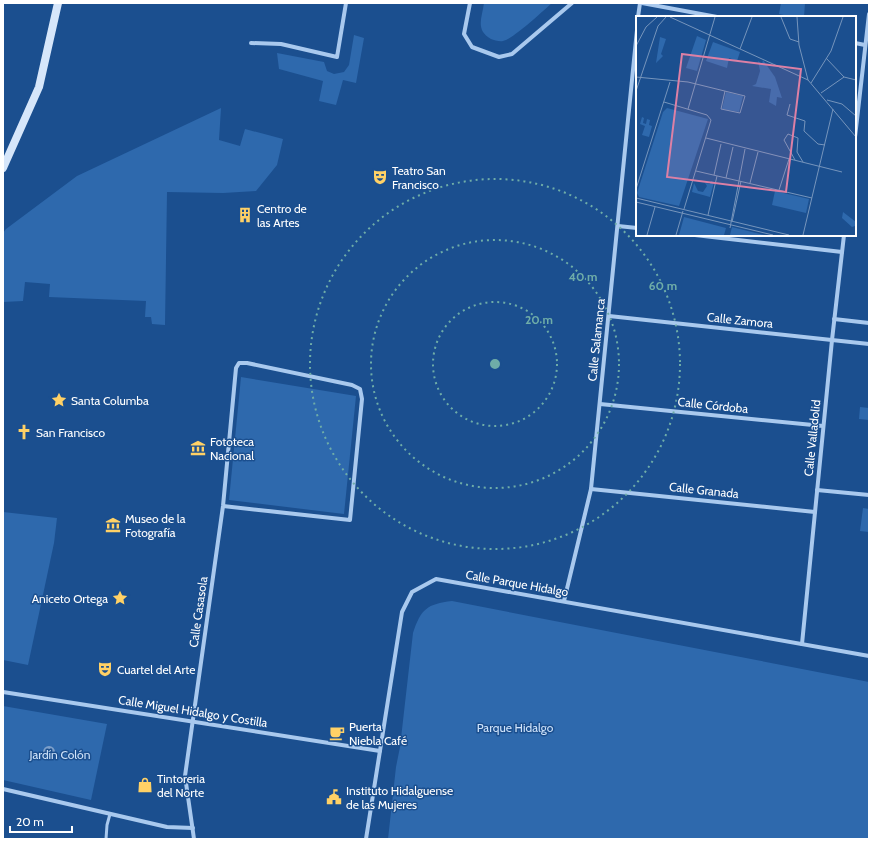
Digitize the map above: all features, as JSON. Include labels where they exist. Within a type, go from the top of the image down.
[{"type":"street","points":[[3,168],[39,87],[58,3]]},
{"type":"street","points":[[251,43],[281,44],[337,57],[346,3]]},
{"type":"street","points":[[470,3],[464,34],[472,47],[499,57],[512,54],[572,3]]},
{"type":"street","points":[[638,16],[641,3],[712,16]]},
{"type":"street","points":[[856,129],[869,14]]},
{"type":"street","name":"Calle Salamanca","points":[[564,601],[591,489],[636,40]]},
{"type":"street","points":[[856,43],[866,45]]},
{"type":"street","points":[[618,226],[636,228]]},
{"type":"street","points":[[704,236],[842,252]]},
{"type":"street","name":"Calle Valladolid","points":[[802,644],[823,426],[844,236]]},
{"type":"street","name":"Calle Zamora","points":[[609,316],[869,344]]},
{"type":"street","points":[[834,319],[869,323]]},
{"type":"street","name":"Calle Casasola","points":[[194,839],[186,776],[223,506],[236,368],[239,363],[247,363],[352,385],[360,389],[362,399],[350,520],[223,506]]},
{"type":"street","name":"Calle Córdoba","points":[[600,404],[823,426]]},
{"type":"street","name":"Calle Granada","points":[[591,489],[815,512]]},
{"type":"street","points":[[817,490],[869,495]]},
{"type":"street","name":"Calle Parque Hidalgo","points":[[366,839],[402,612],[412,592],[436,579],[869,656]]},
{"type":"street","name":"Calle Miguel Hidalgo y Costilla","points":[[3,692],[380,751]]},
{"type":"street","points":[[3,789],[167,827],[192,828]]},
{"type":"lane","points":[[106,839],[107,825],[110,814]]},
{"type":"green space","points":[[484,3],[552,3],[513,36],[500,41],[491,39],[483,32],[481,28]]},
{"type":"green space","points":[[781,3],[805,3],[804,16],[788,16],[779,14]]},
{"type":"green space","points":[[354,35],[364,38],[356,83],[343,80],[336,105],[319,101],[323,81],[279,69],[277,53],[324,62],[327,71],[334,74],[344,72],[349,65]]},
{"type":"green space","points":[[221,108],[219,140],[240,146],[245,129],[283,139],[277,165],[256,191],[223,193],[167,192],[165,325],[152,324],[151,317],[145,317],[146,301],[49,297],[50,284],[25,282],[23,301],[3,302],[3,233],[6,229],[77,176]]},
{"type":"green space","points":[[241,377],[356,396],[344,514],[229,500]]},
{"type":"green space","points":[[860,407],[869,408],[869,420],[859,419]]},
{"type":"green space","points":[[863,508],[869,509],[869,532],[860,531]]},
{"type":"green space","points":[[3,512],[57,518],[54,543],[28,665],[3,660]]},
{"type":"green space","name":"Parque Hidalgo","points":[[452,601],[869,682],[869,839],[388,839],[413,633],[419,618],[426,609],[436,604]]},
{"type":"green space","name":"Jardín Colón","points":[[3,706],[107,724],[91,800],[3,780]]},
{"type":"place","name":"Teatro San Francisco","points":[[380,177]]},
{"type":"place","name":"Centro de las Artes","points":[[245,215]]},
{"type":"place","name":"Santa Columba","points":[[59,400]]},
{"type":"place","name":"San Francisco","points":[[24,432]]},
{"type":"place","name":"Fototeca Nacional","points":[[198,448]]},
{"type":"place","name":"Museo de la Fotografía","points":[[113,525]]},
{"type":"place","name":"Aniceto Ortega","points":[[120,598]]},
{"type":"place","name":"Cuartel del Arte","points":[[105,669]]},
{"type":"place","name":"Puerta Niebla Café","points":[[337,733]]},
{"type":"place","name":"Tintoreria del Norte","points":[[145,785]]},
{"type":"place","name":"Instituto Hidalguense de las Mujeres","points":[[334,797]]}]
